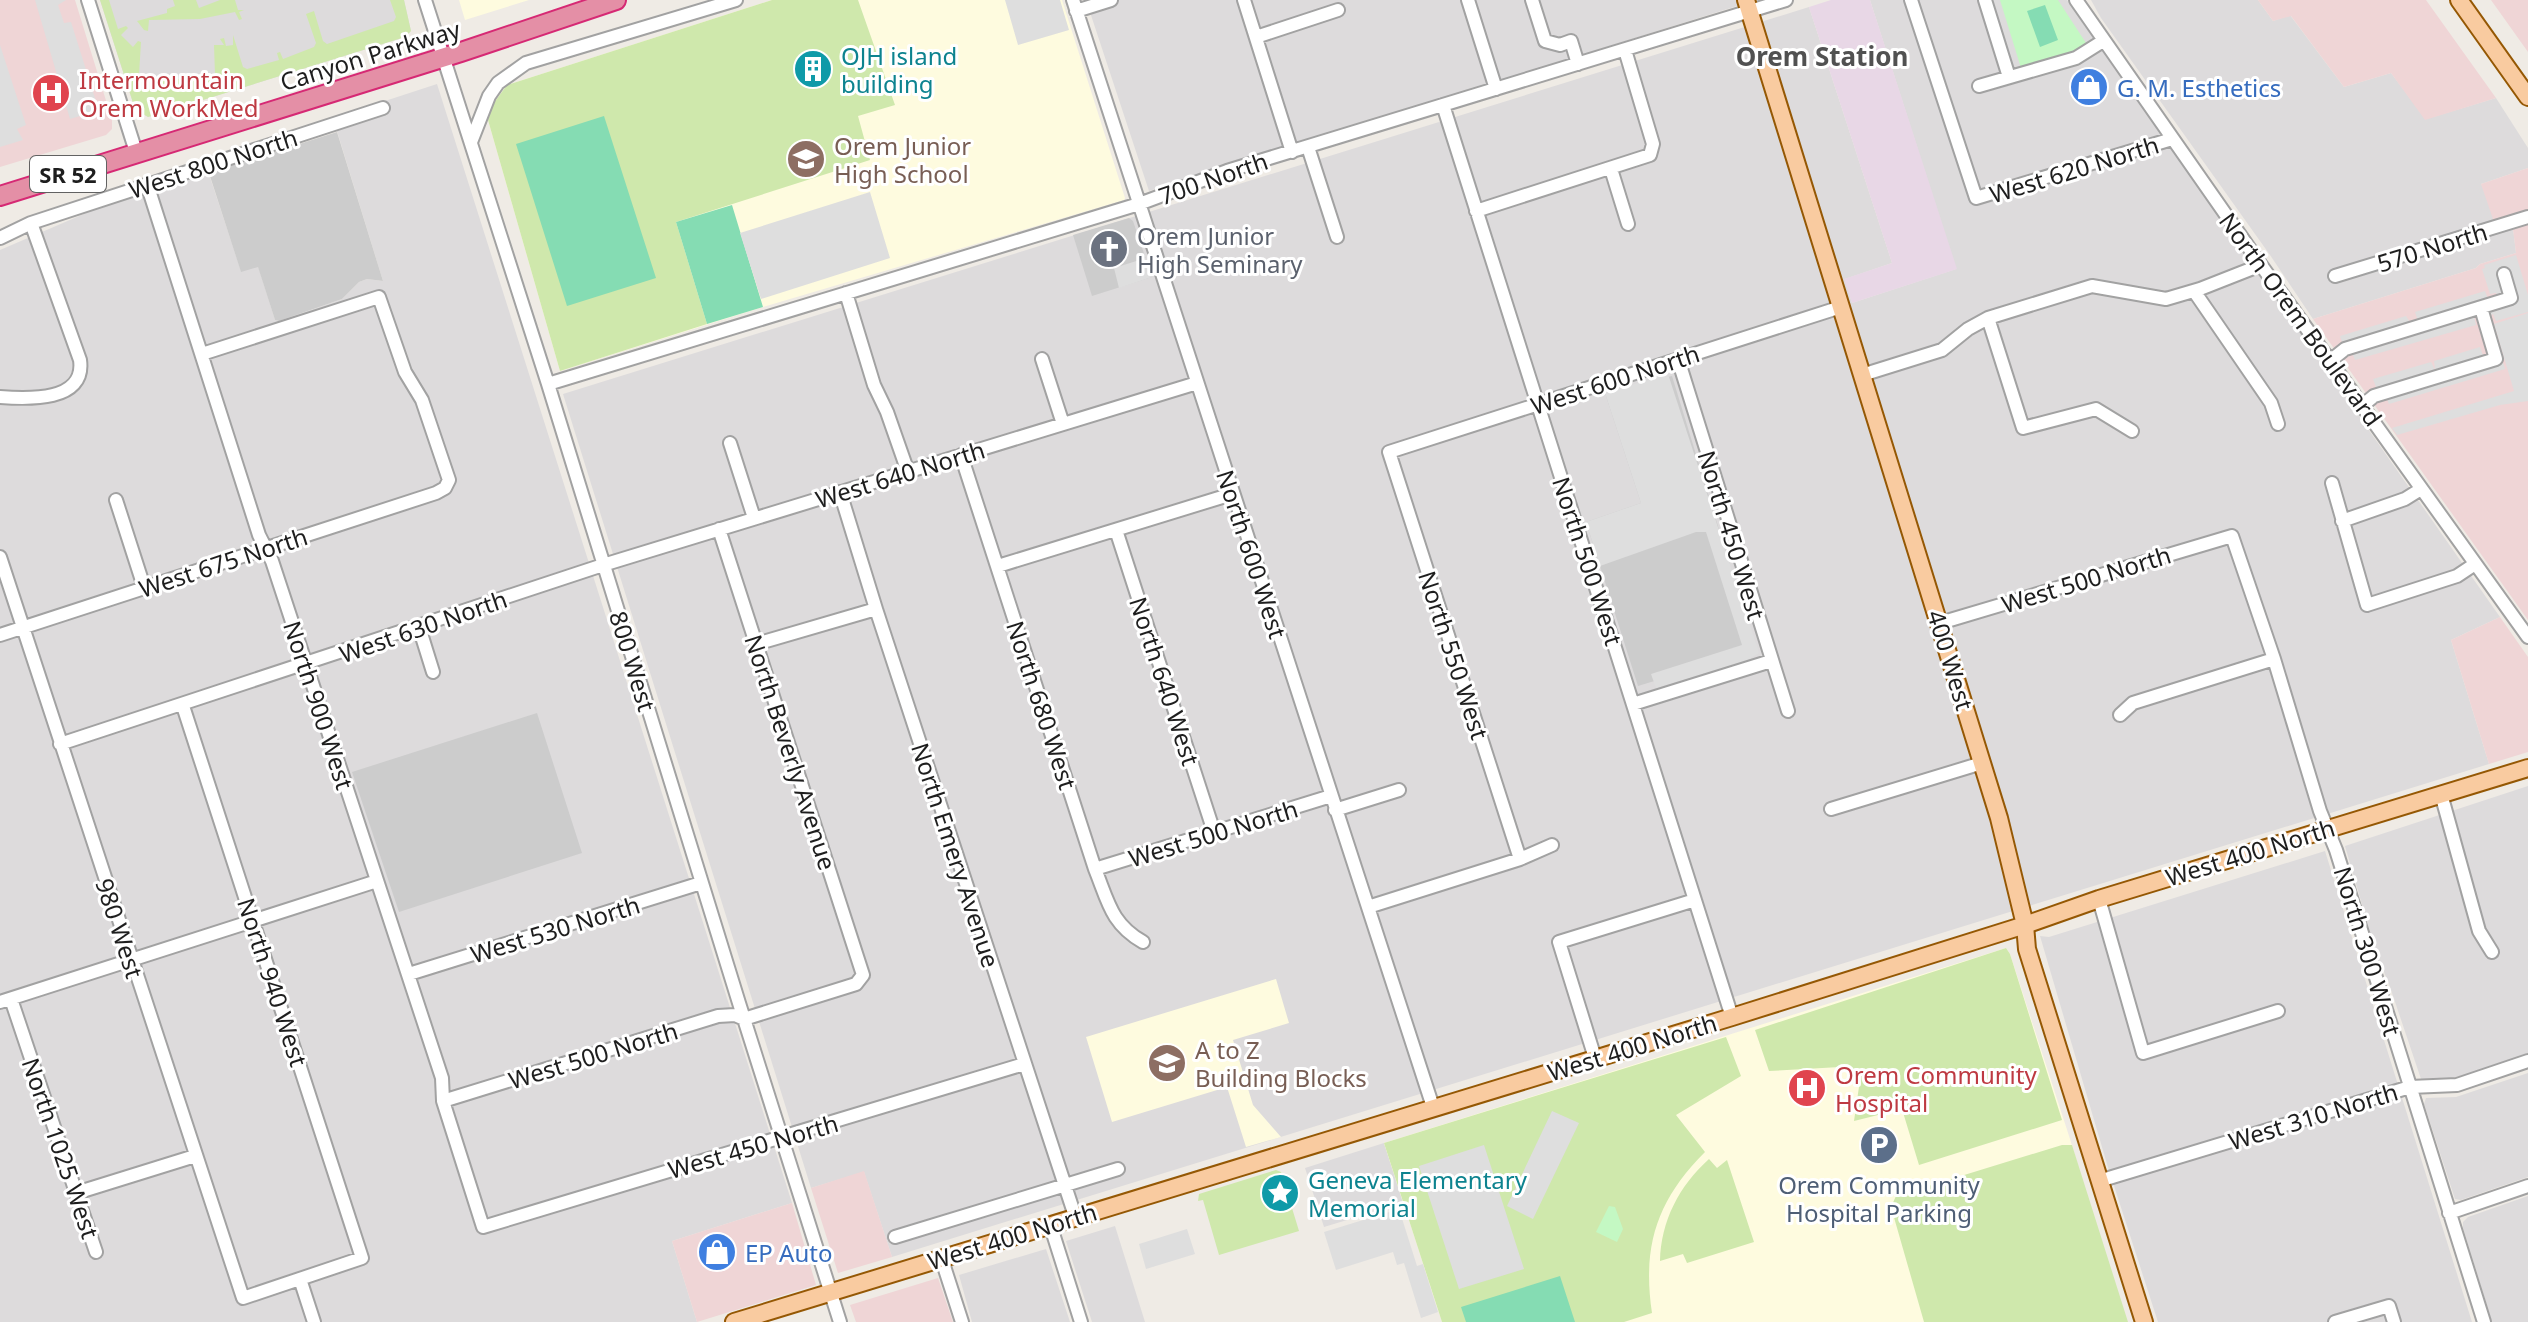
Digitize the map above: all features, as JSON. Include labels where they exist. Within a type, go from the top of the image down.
[{"type":"highway","name":"Canyon Parkway","points":[[0,196],[443,58],[616,0]]},
{"type":"main road","points":[[2459,0],[2528,97]]},
{"type":"main road","name":"400 West","points":[[1748,6],[1999,818],[2025,925],[2027,949],[2144,1322]]},
{"type":"main road","name":"West 400 North","points":[[734,1322],[1732,1017],[2099,899],[2528,768]]},
{"type":"street","points":[[88,0],[136,152]]},
{"type":"street","name":"800 West","points":[[425,0],[840,1322]]},
{"type":"street","points":[[471,142],[489,96],[498,83],[526,63],[736,0]]},
{"type":"street","points":[[1075,5],[1111,0]]},
{"type":"street","points":[[1244,0],[1292,152]]},
{"type":"street","points":[[1468,0],[1496,89]]},
{"type":"street","points":[[1532,0],[1545,41],[1560,45],[1571,41],[1578,64]]},
{"type":"street","name":"700 North","points":[[548,384],[1139,204],[1227,171],[1625,50],[1748,6],[1786,0]]},
{"type":"street","name":"West 620 North","points":[[1911,0],[1976,198],[2172,139]]},
{"type":"street","points":[[1985,0],[2009,77]]},
{"type":"street","name":"North Orem Boulevard","points":[[2076,0],[2261,265],[2528,637]]},
{"type":"street","name":"North 600 West","points":[[1075,5],[1433,1107]]},
{"type":"street","points":[[1256,37],[1338,10]]},
{"type":"street","points":[[1979,86],[2076,58],[2103,41]]},
{"type":"street","points":[[1476,211],[1645,158],[1653,144],[1625,50]]},
{"type":"street","name":"North 500 West","points":[[1443,105],[1732,1017]]},
{"type":"street","name":"West 800 North","points":[[0,238],[31,223],[383,108]]},
{"type":"street","points":[[1308,147],[1337,237]]},
{"type":"street","points":[[1611,169],[1628,224]]},
{"type":"street","name":"North 900 West","points":[[147,184],[259,535],[268,548],[409,974],[442,1078],[443,1101],[483,1227]]},
{"type":"street","name":"570 North","points":[[2335,276],[2528,217]]},
{"type":"street","points":[[0,397],[44,397],[72,387],[81,373],[80,360],[31,223]]},
{"type":"street","points":[[1862,375],[1942,350],[1988,318],[2092,286],[2166,299],[2261,265]]},
{"type":"street","points":[[2330,361],[2345,349],[2511,298],[2504,274]]},
{"type":"street","points":[[2194,291],[2271,403],[2278,424]]},
{"type":"street","points":[[846,293],[874,385],[908,472]]},
{"type":"street","name":"West 675 North","points":[[0,635],[445,488],[449,480],[422,400],[405,372],[379,297],[202,354]]},
{"type":"street","name":"West 600 North","points":[[1389,452],[1841,307]]},
{"type":"street","points":[[2363,405],[2374,396],[2496,359],[2481,308]]},
{"type":"street","points":[[1988,318],[2023,428],[2096,409],[2132,431]]},
{"type":"street","points":[[1042,359],[1063,424]]},
{"type":"street","name":"North 450 West","points":[[1678,359],[1788,711]]},
{"type":"street","name":"West 640 North","points":[[603,565],[1197,383]]},
{"type":"street","points":[[730,443],[754,518]]},
{"type":"street","name":"North 550 West","points":[[1389,452],[1520,859]]},
{"type":"street","name":"North 680 West","points":[[961,455],[1095,869],[1115,920],[1143,942]]},
{"type":"street","points":[[2332,483],[2367,605],[2457,576],[2475,564]]},
{"type":"street","points":[[2342,521],[2405,499],[2421,489]]},
{"type":"street","name":"North Emery Avenue","points":[[840,492],[1075,1216]]},
{"type":"street","points":[[998,566],[1232,494]]},
{"type":"street","points":[[116,500],[144,587]]},
{"type":"street","name":"North Beverly Avenue","points":[[719,529],[863,975]]},
{"type":"street","name":"North 640 West","points":[[1116,530],[1214,832]]},
{"type":"street","name":"West 500 North","points":[[1940,623],[2232,536]]},
{"type":"street","name":"North 300 West","points":[[2232,536],[2274,659],[2320,811],[2329,828],[2484,1322]]},
{"type":"street","name":"980 West","points":[[0,557],[129,959],[243,1298],[300,1279]]},
{"type":"street","name":"West 630 North","points":[[60,744],[183,706],[603,565]]},
{"type":"street","points":[[756,644],[876,609]]},
{"type":"street","points":[[419,627],[433,672]]},
{"type":"street","points":[[2120,715],[2133,703],[2274,659]]},
{"type":"street","points":[[1633,704],[1771,661]]},
{"type":"street","name":"North 940 West","points":[[183,706],[362,1258],[300,1279]]},
{"type":"street","points":[[1831,809],[1982,763]]},
{"type":"street","name":"West 500 North","points":[[1095,869],[1214,832],[1399,790]]},
{"type":"street","points":[[2441,794],[2479,931],[2492,952]]},
{"type":"street","points":[[1368,907],[1520,859],[1552,845]]},
{"type":"street","points":[[5,1000],[377,881]]},
{"type":"street","name":"West 530 North","points":[[409,974],[701,883]]},
{"type":"street","points":[[2099,899],[2143,1053],[2278,1011]]},
{"type":"street","points":[[1595,1058],[1559,942],[1695,900]]},
{"type":"street","name":"West 500 North","points":[[443,1101],[718,1016],[735,1015],[744,1019],[856,984],[863,975]]},
{"type":"street","name":"North 1025 West","points":[[5,1000],[96,1252]]},
{"type":"street","name":"West 310 North","points":[[2099,1181],[2410,1087],[2457,1085],[2528,1061]]},
{"type":"street","name":"West 450 North","points":[[483,1227],[1024,1064]]},
{"type":"street","points":[[76,1193],[195,1156]]},
{"type":"street","points":[[895,1237],[1118,1169]]},
{"type":"street","points":[[2449,1213],[2528,1186]]},
{"type":"street","points":[[1050,1224],[1081,1322]]},
{"type":"street","points":[[941,1257],[962,1322]]},
{"type":"street","points":[[300,1279],[314,1322]]},
{"type":"street","points":[[2335,1322],[2389,1306],[2394,1322]]},
{"type":"shaded area","points":[[0,0],[75,0],[112,120],[112,129],[106,135],[0,167]]},
{"type":"shaded area","points":[[35,0],[66,0],[58,5],[64,23],[71,22],[99,111],[90,113],[90,117],[70,119]]},
{"type":"shaded area","points":[[100,0],[404,0],[411,31],[405,37],[148,117],[135,109]]},
{"type":"shaded area","points":[[459,0],[529,0],[465,20]]},
{"type":"shaded area","name":"Orem Junior High School","points":[[772,0],[1062,0],[1124,200],[560,371],[488,120],[493,104],[507,85]]},
{"type":"shaded area","points":[[1005,0],[1060,0],[1069,30],[1018,45]]},
{"type":"shaded area","points":[[1086,0],[1756,0],[1149,191]]},
{"type":"shaded area","points":[[1831,0],[1870,0],[1957,269],[1852,303],[1844,279],[1892,263],[1809,7]]},
{"type":"shaded area","points":[[1870,0],[2067,0],[2500,617],[2451,640],[2489,764],[892,1257],[864,1172],[811,1188],[563,394],[1809,7],[1892,263],[1845,279],[1852,303],[1956,269]]},
{"type":"shaded area","points":[[2091,0],[2258,0],[2273,21],[2290,15],[2344,87],[2391,73],[2426,119],[2496,98],[2528,148],[2528,168],[2481,184],[2513,228],[2516,253],[2313,319]]},
{"type":"shaded area","points":[[2258,0],[2426,0],[2496,98],[2425,120],[2391,73],[2344,87],[2291,16],[2273,21]]},
{"type":"shaded area","points":[[2491,0],[2528,0],[2528,52]]},
{"type":"shaded area","points":[[0,45],[26,125],[17,129],[23,140],[0,147]]},
{"type":"shaded area","points":[[437,84],[792,1203],[672,1241],[697,1322],[0,1322],[0,250],[205,162],[241,271],[258,266],[275,320],[342,299],[359,282],[367,279],[383,281],[333,118]]},
{"type":"shaded area","points":[[337,132],[383,281],[367,279],[359,282],[342,299],[275,320],[258,267],[241,272],[209,173]]},
{"type":"shaded area","points":[[2528,168],[2528,620],[2313,319],[2516,253],[2513,229],[2494,222],[2481,184]]},
{"type":"shaded area","points":[[870,192],[890,258],[761,299],[740,233]]},
{"type":"shaded area","points":[[1129,218],[1133,221],[1152,277],[1092,296],[1073,235]]},
{"type":"shaded area","points":[[2516,255],[2528,295],[2528,312],[2496,321],[2493,314],[2489,317],[2505,369],[2389,404],[2386,397],[2380,398],[2373,379],[2431,362],[2435,370],[2434,361],[2480,347],[2483,355],[2489,353],[2478,315],[2474,316],[2476,325],[2355,360],[2352,353],[2346,355],[2340,336],[2406,316],[2411,324],[2418,321],[2415,312],[2485,291],[2488,299],[2497,296],[2496,293],[2490,294],[2482,269],[2484,265]]},
{"type":"shaded area","points":[[1146,258],[1152,277],[1119,288],[1114,268]]},
{"type":"shaded area","points":[[2528,313],[2528,401],[2500,405],[2397,435],[2392,428],[2514,391],[2494,324]]},
{"type":"shaded area","points":[[1672,376],[1756,650],[1638,686],[1586,522],[1641,503],[1605,393]]},
{"type":"shaded area","points":[[1658,377],[1669,377],[1759,653],[1744,662],[1656,688],[1651,674],[1742,645],[1706,532],[1696,532],[1600,566],[1586,522],[1641,503],[1605,393]]},
{"type":"shaded area","points":[[2500,617],[2528,657],[2528,752],[2489,764],[2451,640]]},
{"type":"shaded area","points":[[537,713],[582,853],[399,912],[352,772]]},
{"type":"shaded area","points":[[2528,786],[2528,1053],[2449,1079],[2421,1079],[2376,953],[2345,846]]},
{"type":"shaded area","points":[[2325,851],[2472,1322],[2158,1322],[2107,1164],[2040,936],[2049,937]]},
{"type":"shaded area","name":"Orem Community Hospital","points":[[2006,948],[2070,1139],[2125,1322],[1442,1322],[1384,1143]]},
{"type":"shaded area","name":"A to Z Building Blocks","points":[[1276,979],[1289,1023],[1233,1040],[1253,1105],[1281,1137],[1246,1147],[1227,1087],[1112,1122],[1086,1037]]},
{"type":"shaded area","points":[[2528,1073],[2528,1177],[2461,1200],[2455,1199],[2424,1104],[2426,1098],[2456,1097]]},
{"type":"shaded area","points":[[1552,1111],[1579,1123],[1533,1219],[1507,1206]]},
{"type":"shaded area","points":[[1384,1143],[1403,1203],[1324,1227],[1305,1168]]},
{"type":"shaded area","points":[[1484,1145],[1524,1269],[1459,1289],[1419,1166]]},
{"type":"shaded area","points":[[864,1171],[892,1257],[838,1273],[811,1188]]},
{"type":"shaded area","points":[[2528,1196],[2528,1322],[2492,1322],[2463,1222],[2468,1217]]},
{"type":"shaded area","points":[[792,1203],[816,1285],[697,1322],[672,1241]]},
{"type":"shaded area","points":[[1399,1209],[1417,1266],[1423,1264],[1438,1312],[1421,1318],[1404,1263],[1397,1265],[1393,1252],[1336,1270],[1324,1232]]},
{"type":"shaded area","points":[[1115,1226],[1145,1322],[1092,1322],[1066,1241]]},
{"type":"shaded area","points":[[1187,1229],[1195,1254],[1146,1269],[1139,1244]]},
{"type":"shaded area","points":[[1046,1249],[1070,1322],[972,1322],[959,1275]]},
{"type":"shaded area","points":[[938,1278],[953,1322],[856,1322],[850,1305]]},
{"type":"green space","points":[[100,0],[109,0],[118,29],[128,28],[121,35],[133,47],[138,41],[141,42],[139,75],[142,79],[212,79],[215,75],[214,45],[224,45],[220,39],[224,38],[226,46],[233,45],[233,35],[243,67],[247,69],[279,60],[277,53],[280,52],[283,59],[314,47],[316,43],[306,14],[314,11],[323,41],[327,44],[394,21],[396,17],[390,0],[404,0],[411,31],[405,37],[148,117],[135,109]]},
{"type":"green space","points":[[173,0],[196,0],[199,8],[220,0],[235,0],[238,10],[244,10],[239,12],[242,19],[239,20],[235,12],[200,19],[149,20],[148,31],[144,30],[137,21],[167,13],[167,9],[175,6]]},
{"type":"green space","points":[[772,0],[858,0],[895,105],[858,116],[870,160],[676,222],[707,324],[560,371],[488,120],[493,104],[507,85]]},
{"type":"green space","points":[[2000,0],[2058,0],[2086,43],[2070,54],[2021,68]]},
{"type":"green space","points":[[2045,5],[2058,40],[2040,47],[2027,11]]},
{"type":"green space","points":[[604,116],[656,278],[567,306],[516,144]]},
{"type":"green space","points":[[732,205],[763,307],[707,324],[676,222]]},
{"type":"green space","points":[[2006,948],[2062,1120],[1919,1165],[1902,1109],[1854,1121],[1861,1073],[1840,1067],[1769,1071],[1755,1030]]},
{"type":"green space","points":[[1726,1037],[1741,1076],[1676,1115],[1705,1152],[1675,1188],[1657,1225],[1649,1266],[1652,1313],[1624,1322],[1442,1322],[1384,1143]]},
{"type":"green space","points":[[2062,1145],[2072,1145],[2128,1322],[1924,1322],[1891,1207],[1896,1196]]},
{"type":"green space","points":[[1709,1159],[1717,1168],[1727,1160],[1754,1242],[1687,1263],[1683,1254],[1660,1261],[1664,1232],[1674,1205],[1698,1169]]},
{"type":"green space","points":[[1276,1170],[1281,1172],[1299,1231],[1219,1255],[1203,1200],[1198,1201],[1199,1194]]},
{"type":"green space","points":[[1609,1206],[1615,1207],[1623,1229],[1617,1242],[1596,1232]]},
{"type":"green space","points":[[1560,1276],[1575,1322],[1466,1322],[1461,1307]]},
{"type":"place","name":"OJH island building","points":[[813,69]]},
{"type":"place","name":"G. M. Esthetics","points":[[2089,87]]},
{"type":"place","name":"Intermountain Orem WorkMed","points":[[51,93]]},
{"type":"place","name":"Orem Junior High School","points":[[806,159]]},
{"type":"place","name":"Orem Junior High Seminary","points":[[1109,249]]},
{"type":"place","name":"A to Z Building Blocks","points":[[1167,1063]]},
{"type":"place","name":"Orem Community Hospital","points":[[1807,1088]]},
{"type":"place","name":"Orem Community Hospital Parking","points":[[1879,1145]]},
{"type":"place","name":"Geneva Elementary Memorial","points":[[1280,1193]]},
{"type":"place","name":"EP Auto","points":[[717,1252]]},
{"type":"district","name":"Orem Station","points":[[1822,56]]}]
